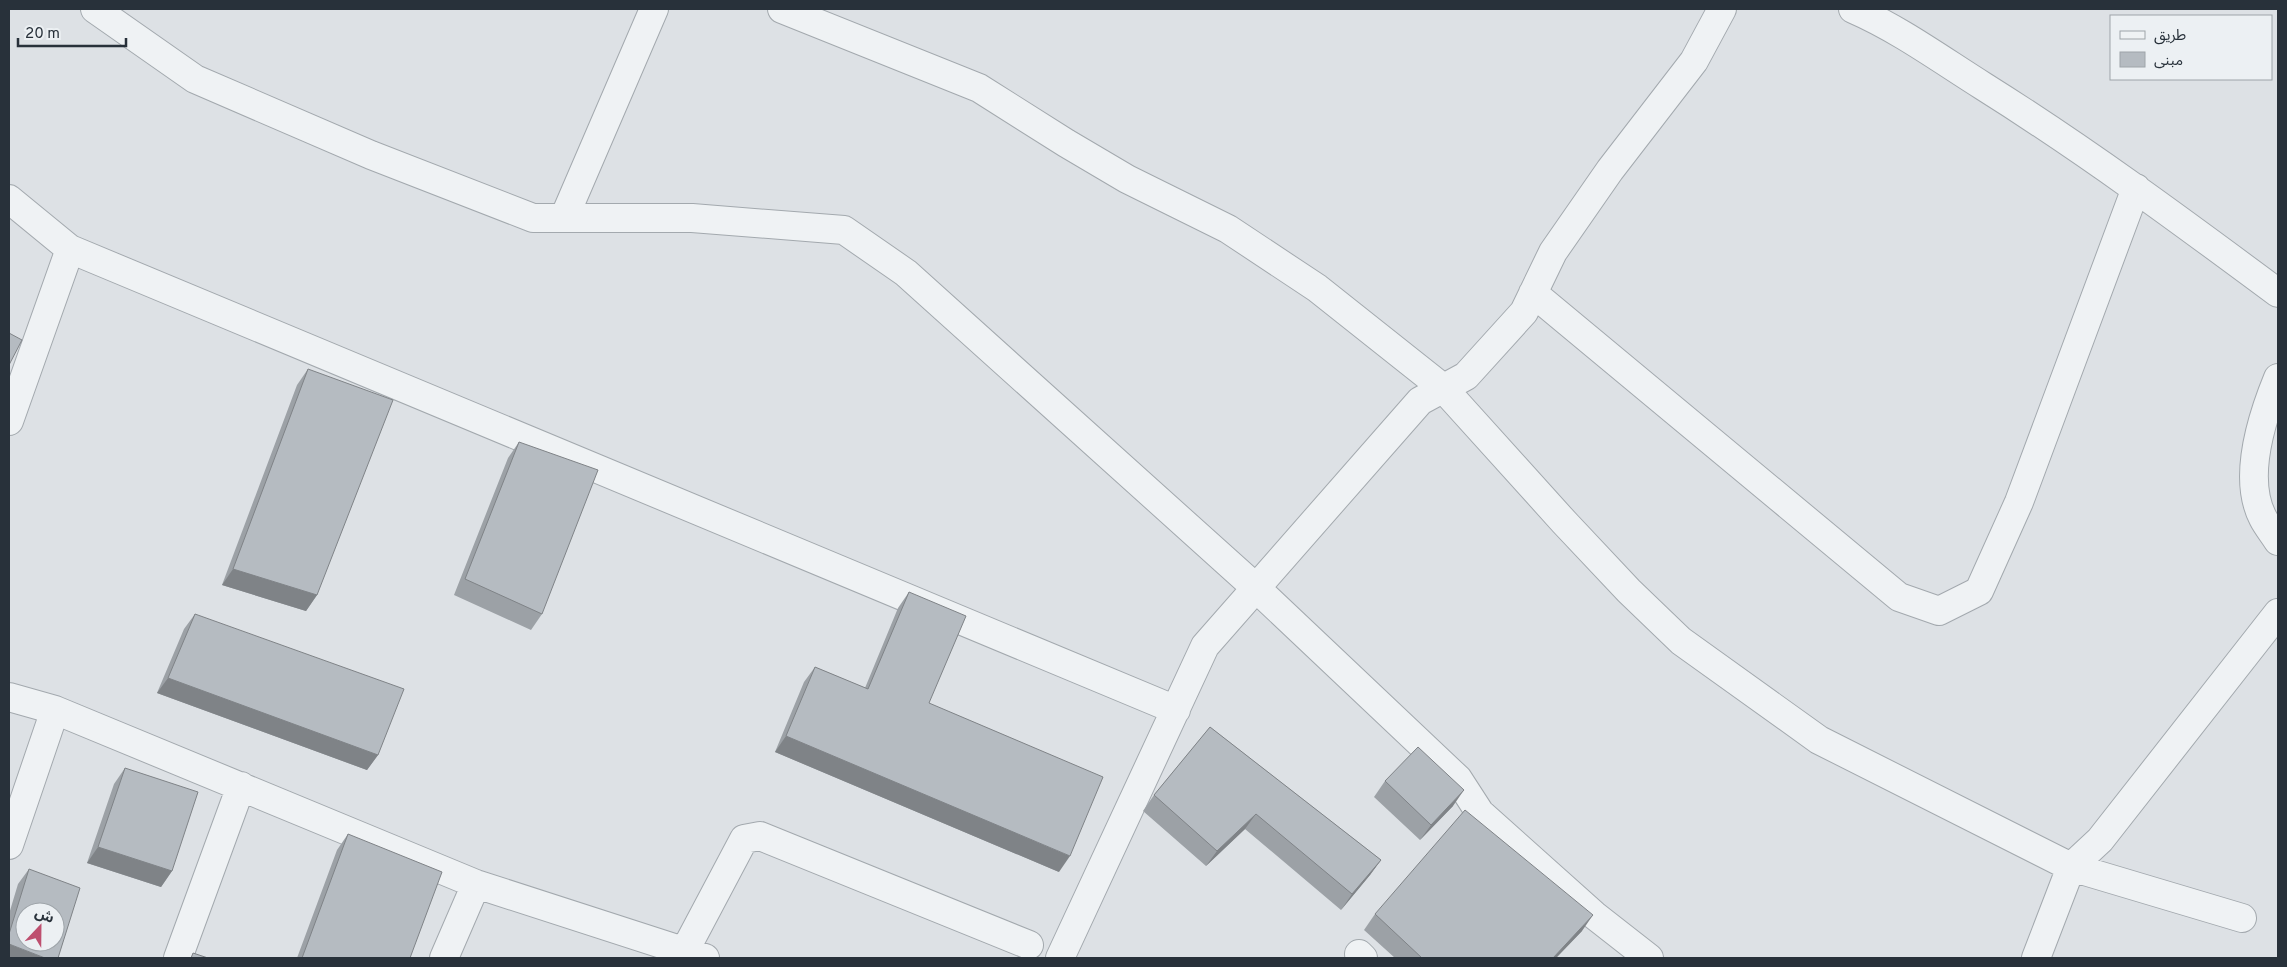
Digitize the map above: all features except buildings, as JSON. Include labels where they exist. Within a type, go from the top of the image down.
[{"type":"street","points":[[95,9],[196,79],[371,155],[533,218],[692,218],[844,230],[906,273],[1256,588],[1458,780],[1480,813],[1594,915],[1649,958]]},
{"type":"street","points":[[564,218],[654,9]]},
{"type":"street","points":[[782,9],[979,88],[1127,178],[1228,229],[1317,288],[1443,388],[1564,522],[1629,591],[1681,641],[1819,740],[2070,867],[2242,918]]},
{"type":"street","points":[[1060,958],[1205,646],[1420,400],[1466,376],[1524,312],[1553,252],[1610,170],[1694,61],[1722,9]]},
{"type":"street","points":[[1853,9],[1886,24],[2042,123],[2136,188],[2278,293]]},
{"type":"street","points":[[1533,293],[1899,597],[1938,612],[1979,591],[2020,502],[2136,188]]},
{"type":"street","points":[[9,199],[70,249],[1176,710]]},
{"type":"street","points":[[9,421],[70,249]]},
{"type":"street","points":[[2278,378],[2261,430],[2254,469],[2256,496],[2262,517],[2278,541]]},
{"type":"street","points":[[2036,958],[2070,867],[2100,840],[2278,613]]},
{"type":"street","points":[[9,697],[55,710],[476,884],[690,956],[744,839],[760,836],[1029,945]]},
{"type":"street","points":[[9,845],[55,710]]},
{"type":"street","points":[[178,958],[241,786]]},
{"type":"street","points":[[444,958],[476,884]]}]
